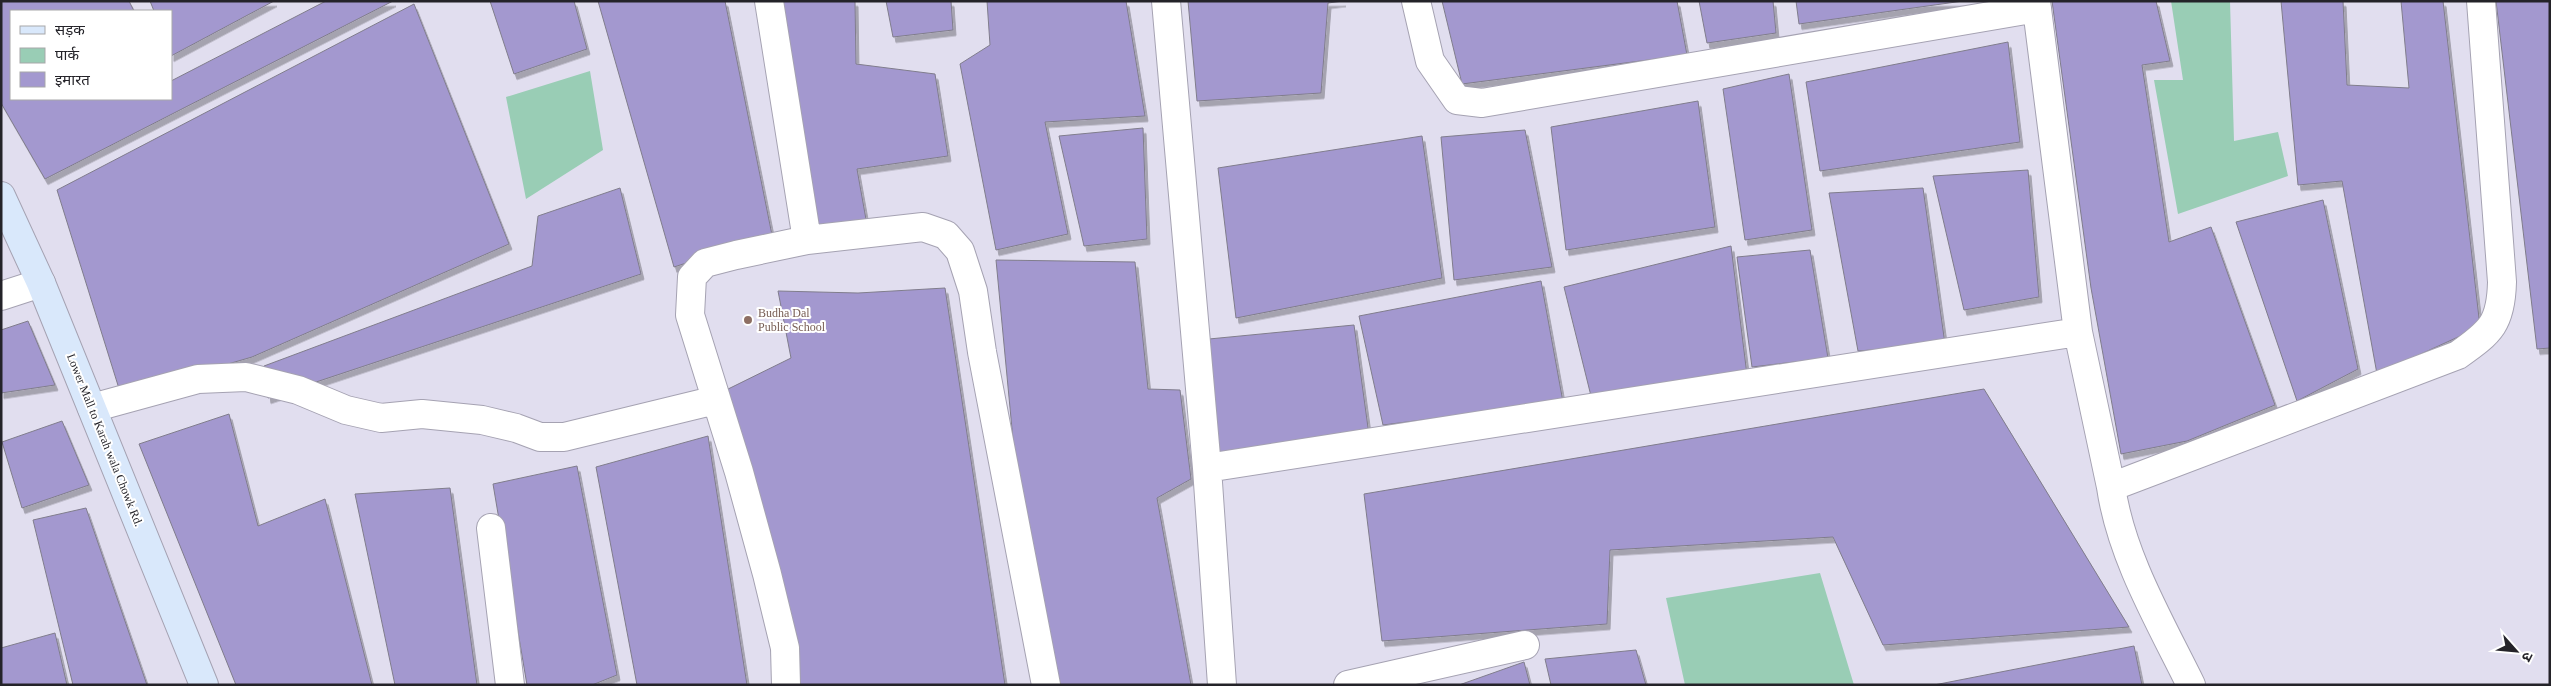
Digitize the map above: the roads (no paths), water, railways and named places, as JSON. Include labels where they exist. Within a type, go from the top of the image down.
[{"type":"main road","name":"Lower Mall to Karah wala Chowk Rd.","points":[[1,196],[41,283],[204,685]]},
{"type":"street","points":[[769,1],[807,240]]},
{"type":"street","points":[[1166,1],[1207,468],[1222,685]]},
{"type":"street","points":[[1416,1],[1430,61],[1457,100],[1482,102],[2037,5],[2078,332],[2111,487],[2115,517],[2130,555],[2192,685]]},
{"type":"street","points":[[2111,487],[2458,355],[2475,344],[2493,325],[2501,306],[2502,282],[2481,1]]},
{"type":"street","points":[[786,685],[784,648],[767,574],[690,315],[692,277],[704,263],[807,240],[923,227],[946,235],[960,251],[973,291],[982,352],[1046,685]]},
{"type":"street","points":[[1,296],[41,283]]},
{"type":"street","points":[[1207,468],[2078,332]]},
{"type":"street","points":[[92,408],[198,379],[246,377],[298,390],[346,410],[381,418],[422,414],[482,420],[516,428],[540,438],[564,437],[716,400]]},
{"type":"street","points":[[491,528],[510,685]]},
{"type":"street","points":[[1348,685],[1524,645]]},
{"type":"place","name":"Budha Dal Public School","points":[[748,320]]}]
